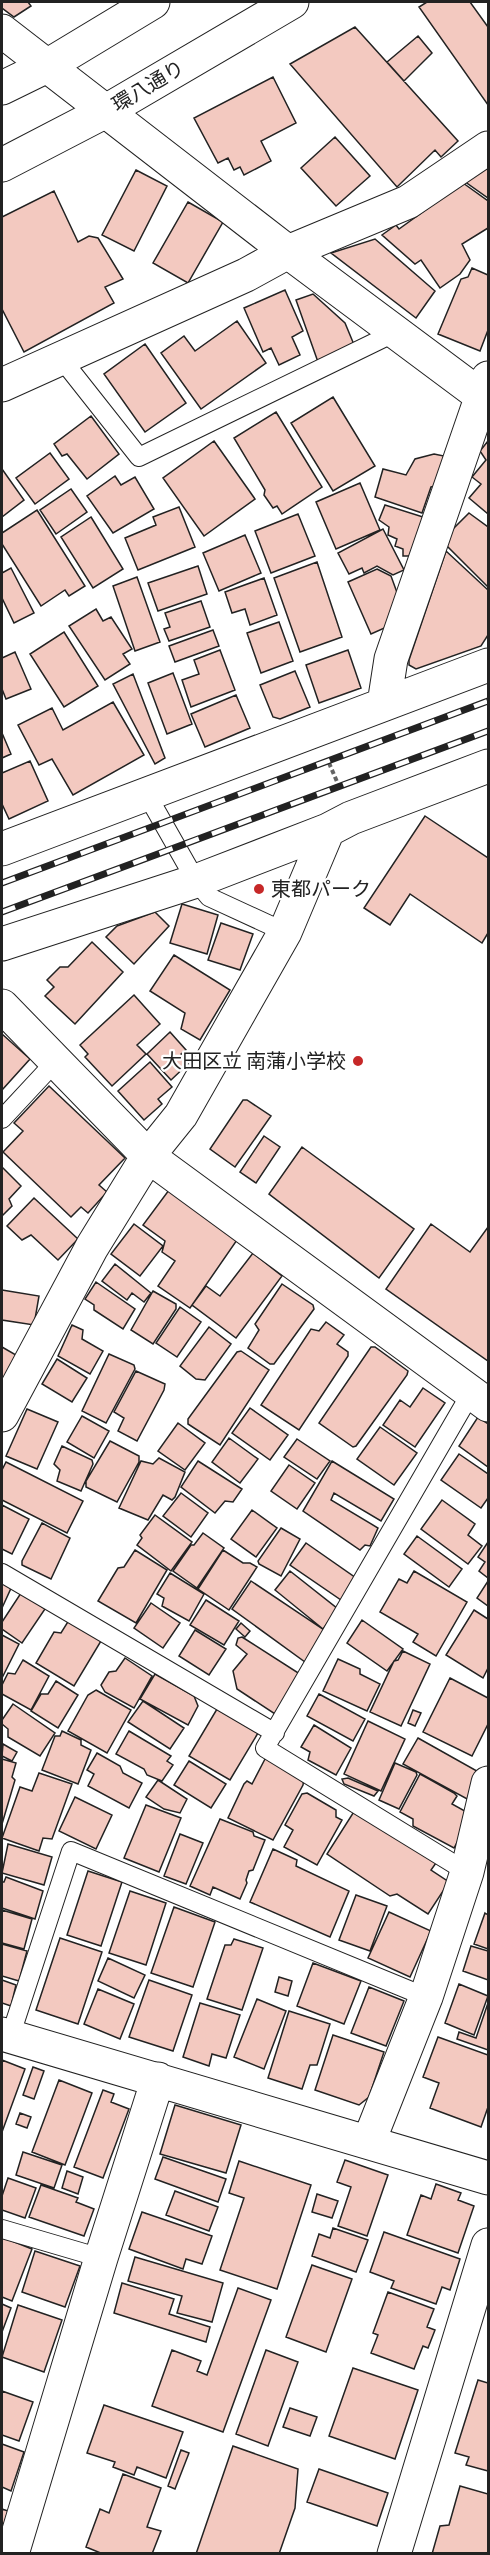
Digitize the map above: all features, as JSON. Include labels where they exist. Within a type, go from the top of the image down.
[{"type":"street","points":[[2,88],[46,66],[153,2]]},
{"type":"street","name":"環八通り","points":[[2,165],[106,111],[292,2]]},
{"type":"street","points":[[2,32],[288,252],[396,332],[486,392],[390,659],[384,704]]},
{"type":"street","points":[[2,385],[246,275],[288,252],[408,202],[489,148]]},
{"type":"street","points":[[2,849],[489,664]]},
{"type":"street","points":[[2,944],[196,881],[489,766]]},
{"type":"street","points":[[2,1415],[92,1247],[148,1156],[181,1114],[285,932],[340,824]]},
{"type":"street","points":[[2,1006],[148,1156],[480,1399]]},
{"type":"street","points":[[369,2141],[426,1997],[467,1872],[489,1783]]},
{"type":"street","points":[[6,2035],[489,2178]]},
{"type":"street","points":[[12,2553],[158,2079]]},
{"type":"street","points":[[394,2553],[489,2245]]},
{"type":"lane","points":[[60,357],[139,457],[396,332]]},
{"type":"lane","points":[[146,793],[196,881],[208,897],[285,932]]},
{"type":"lane","points":[[2,1119],[56,1061]]},
{"type":"lane","points":[[467,1872],[265,1748],[480,1399]]},
{"type":"lane","points":[[2,1573],[275,1733]]},
{"type":"lane","points":[[6,2035],[71,1851],[426,1997]]},
{"type":"lane","points":[[2,2229],[101,2258]]},
{"type":"path","points":[[318,729],[340,824]]},
{"type":"building","points":[[2,2],[28,2],[31,6],[14,17],[2,8]]},
{"type":"building","points":[[427,2],[470,2],[488,27],[488,105],[419,7]]},
{"type":"building","points":[[355,27],[458,141],[441,157],[435,150],[397,187],[290,64]]},
{"type":"building","points":[[418,36],[432,53],[404,81],[387,62]]},
{"type":"building","points":[[273,77],[296,123],[261,141],[271,161],[244,175],[240,167],[234,170],[228,158],[218,163],[194,118]]},
{"type":"building","points":[[335,137],[370,176],[336,206],[301,168]]},
{"type":"building","points":[[488,165],[488,198],[464,181]]},
{"type":"building","points":[[136,170],[167,186],[134,251],[102,235]]},
{"type":"building","points":[[463,183],[488,201],[488,228],[462,244],[470,260],[460,274],[440,288],[421,260],[415,264],[382,235],[396,225],[399,229]]},
{"type":"building","points":[[54,191],[78,242],[89,236],[98,238],[123,279],[105,287],[114,303],[24,352],[2,309],[2,217]]},
{"type":"building","points":[[188,202],[223,222],[188,283],[153,263]]},
{"type":"building","points":[[375,239],[435,291],[416,318],[331,253]]},
{"type":"building","points":[[472,268],[488,275],[488,330],[480,351],[438,334],[461,279],[468,277]]},
{"type":"building","points":[[285,290],[303,331],[292,337],[300,355],[279,365],[271,348],[263,352],[244,308]]},
{"type":"building","points":[[313,294],[345,323],[355,347],[318,362],[296,300]]},
{"type":"building","points":[[237,321],[266,363],[201,409],[161,353],[184,336],[195,351]]},
{"type":"building","points":[[145,344],[186,403],[145,432],[104,374]]},
{"type":"building","points":[[333,397],[375,466],[333,491],[291,423]]},
{"type":"building","points":[[276,412],[322,487],[282,514],[277,506],[273,508],[264,495],[265,490],[234,438]]},
{"type":"building","points":[[91,416],[119,454],[87,479],[67,454],[62,456],[54,444]]},
{"type":"building","points":[[214,441],[255,499],[204,536],[163,478]]},
{"type":"building","points":[[488,441],[488,514],[469,498],[481,484],[472,477],[486,460],[480,451]]},
{"type":"building","points":[[50,453],[69,479],[35,504],[16,478]]},
{"type":"building","points":[[434,454],[444,456],[436,486],[431,487],[422,513],[375,497],[383,469],[406,475],[415,459]]},
{"type":"building","points":[[2,469],[24,500],[2,517]]},
{"type":"building","points":[[115,476],[121,485],[135,477],[154,509],[113,533],[87,496]]},
{"type":"building","points":[[360,483],[380,530],[336,549],[316,502]]},
{"type":"building","points":[[71,489],[87,512],[56,534],[40,510]]},
{"type":"building","points":[[385,505],[423,517],[411,556],[403,556],[403,549],[395,546],[397,539],[388,535],[389,527],[379,520]]},
{"type":"building","points":[[179,507],[195,547],[138,570],[125,538],[156,525],[153,517]]},
{"type":"building","points":[[37,510],[85,586],[69,596],[65,590],[41,606],[2,544],[2,533]]},
{"type":"building","points":[[469,513],[488,527],[488,587],[445,544],[449,533]]},
{"type":"building","points":[[298,514],[315,556],[271,573],[255,531]]},
{"type":"building","points":[[91,517],[123,569],[93,588],[61,537]]},
{"type":"building","points":[[383,529],[404,570],[393,575],[377,566],[364,573],[362,568],[349,574],[338,553]]},
{"type":"building","points":[[245,535],[261,573],[219,591],[203,553]]},
{"type":"building","points":[[446,551],[488,590],[488,635],[481,646],[416,669],[409,665],[409,660]]},
{"type":"building","points":[[317,562],[342,637],[300,652],[274,578]]},
{"type":"building","points":[[198,566],[207,594],[158,611],[148,583]]},
{"type":"building","points":[[11,568],[34,613],[14,623],[2,598],[2,573]]},
{"type":"building","points":[[377,569],[391,576],[399,598],[389,626],[371,634],[348,582]]},
{"type":"building","points":[[137,577],[160,642],[135,651],[113,586]]},
{"type":"building","points":[[264,578],[277,615],[250,625],[245,609],[232,613],[225,592]]},
{"type":"building","points":[[201,601],[210,627],[169,641],[164,629],[170,627],[165,613]]},
{"type":"building","points":[[96,609],[103,621],[111,617],[132,649],[123,654],[130,664],[105,680],[69,626]]},
{"type":"building","points":[[279,622],[293,661],[261,673],[247,633]]},
{"type":"building","points":[[213,630],[219,646],[175,662],[169,646]]},
{"type":"building","points":[[64,632],[98,686],[64,707],[30,654]]},
{"type":"building","points":[[220,650],[235,690],[191,707],[182,680],[199,674],[194,660]]},
{"type":"building","points":[[348,650],[361,688],[319,703],[306,665]]},
{"type":"building","points":[[15,652],[31,689],[6,699],[2,689],[2,658]]},
{"type":"building","points":[[295,671],[310,707],[280,719],[273,717],[260,685]]},
{"type":"building","points":[[173,673],[192,724],[167,734],[148,683]]},
{"type":"building","points":[[133,674],[165,758],[155,764],[113,684]]},
{"type":"building","points":[[236,695],[250,728],[205,747],[191,714]]},
{"type":"building","points":[[113,702],[144,755],[73,795],[52,759],[39,765],[18,725],[52,708],[63,730]]},
{"type":"building","points":[[2,733],[11,754],[2,758]]},
{"type":"building","points":[[30,761],[48,801],[9,819],[2,804],[2,773]]},
{"type":"building","points":[[425,816],[488,858],[488,933],[482,943],[410,894],[390,925],[364,908]]},
{"type":"building","points":[[182,904],[218,915],[207,954],[170,943]]},
{"type":"building","points":[[155,912],[169,926],[134,964],[106,937],[117,926]]},
{"type":"building","points":[[221,923],[253,934],[240,970],[208,960]]},
{"type":"building","points":[[92,942],[123,972],[75,1024],[45,996],[54,987],[47,980],[60,967],[68,967]]},
{"type":"building","points":[[174,955],[230,990],[200,1040],[181,1029],[185,1013],[150,991]]},
{"type":"building","points":[[134,995],[160,1024],[137,1045],[146,1054],[112,1086],[85,1057],[88,1054],[80,1045]]},
{"type":"building","points":[[170,1032],[186,1050],[181,1054],[189,1063],[171,1080],[147,1054]]},
{"type":"building","points":[[2,1034],[30,1059],[2,1090]]},
{"type":"building","points":[[150,1062],[172,1087],[158,1099],[162,1104],[144,1120],[118,1091]]},
{"type":"building","points":[[49,1086],[125,1158],[99,1185],[107,1192],[88,1213],[81,1207],[71,1217],[3,1152],[23,1131],[14,1123]]},
{"type":"building","points":[[243,1100],[247,1100],[271,1116],[235,1167],[210,1149]]},
{"type":"building","points":[[264,1136],[280,1147],[256,1183],[240,1172]]},
{"type":"building","points":[[302,1147],[414,1229],[379,1278],[269,1194]]},
{"type":"building","points":[[2,1167],[21,1186],[9,1199],[12,1206],[2,1216]]},
{"type":"building","points":[[169,1190],[237,1240],[190,1308],[158,1286],[175,1261],[162,1252],[165,1241],[143,1225]]},
{"type":"building","points":[[34,1198],[78,1239],[58,1260],[31,1235],[22,1240],[7,1226]]},
{"type":"building","points":[[134,1224],[163,1246],[140,1276],[111,1254]]},
{"type":"building","points":[[431,1224],[470,1252],[488,1227],[488,1361],[386,1289]]},
{"type":"building","points":[[253,1253],[282,1276],[236,1338],[192,1305],[206,1286],[220,1296]]},
{"type":"building","points":[[115,1264],[151,1293],[144,1302],[132,1293],[127,1300],[102,1281]]},
{"type":"building","points":[[96,1282],[135,1309],[123,1329],[94,1310],[94,1305],[85,1299]]},
{"type":"building","points":[[282,1284],[313,1305],[314,1309],[274,1364],[270,1364],[248,1348],[259,1330],[255,1324]]},
{"type":"building","points":[[2,1290],[39,1296],[34,1325],[2,1320]]},
{"type":"building","points":[[153,1291],[176,1304],[176,1309],[153,1344],[131,1330]]},
{"type":"building","points":[[180,1307],[201,1322],[177,1357],[156,1343]]},
{"type":"building","points":[[326,1322],[344,1335],[337,1344],[348,1352],[348,1356],[299,1430],[261,1405],[311,1329],[319,1331]]},
{"type":"building","points":[[72,1325],[83,1330],[82,1339],[103,1351],[90,1374],[58,1356]]},
{"type":"building","points":[[209,1327],[231,1344],[205,1380],[196,1379],[180,1366]]},
{"type":"building","points":[[2,1347],[16,1355],[2,1384]]},
{"type":"building","points":[[371,1347],[375,1347],[408,1371],[356,1446],[353,1447],[319,1423]]},
{"type":"building","points":[[241,1351],[269,1370],[220,1445],[188,1424],[188,1419],[237,1352]]},
{"type":"building","points":[[109,1354],[134,1365],[135,1369],[106,1423],[82,1411]]},
{"type":"building","points":[[57,1359],[87,1378],[72,1402],[42,1384]]},
{"type":"building","points":[[136,1371],[165,1384],[137,1441],[118,1431],[124,1418],[114,1412]]},
{"type":"building","points":[[423,1388],[445,1403],[415,1447],[383,1425],[400,1400],[410,1407]]},
{"type":"building","points":[[250,1408],[288,1435],[270,1460],[232,1433]]},
{"type":"building","points":[[27,1409],[58,1422],[37,1469],[6,1456]]},
{"type":"building","points":[[82,1416],[109,1431],[94,1458],[67,1442]]},
{"type":"building","points":[[478,1417],[488,1424],[488,1467],[459,1446]]},
{"type":"building","points":[[178,1423],[205,1443],[185,1470],[158,1451]]},
{"type":"building","points":[[380,1427],[417,1453],[394,1485],[357,1459]]},
{"type":"building","points":[[229,1438],[258,1459],[240,1483],[212,1462]]},
{"type":"building","points":[[297,1439],[330,1461],[317,1479],[284,1457]]},
{"type":"building","points":[[110,1441],[139,1456],[139,1462],[117,1502],[86,1487],[86,1481]]},
{"type":"building","points":[[62,1446],[92,1460],[93,1464],[81,1491],[57,1481],[60,1470],[54,1464]]},
{"type":"building","points":[[459,1454],[488,1474],[488,1498],[481,1508],[441,1480]]},
{"type":"building","points":[[159,1458],[185,1472],[175,1497],[172,1500],[163,1495],[148,1520],[119,1508],[141,1461],[153,1464]]},
{"type":"building","points":[[198,1461],[242,1489],[233,1502],[225,1501],[215,1513],[181,1487]]},
{"type":"building","points":[[332,1461],[394,1499],[381,1521],[334,1493],[331,1500],[378,1528],[370,1546],[365,1545],[360,1550],[303,1511]]},
{"type":"building","points":[[6,1462],[83,1501],[67,1533],[2,1500],[2,1470]]},
{"type":"building","points":[[289,1465],[315,1483],[297,1509],[271,1491]]},
{"type":"building","points":[[181,1493],[208,1513],[191,1537],[163,1516]]},
{"type":"building","points":[[442,1500],[475,1524],[468,1535],[482,1546],[468,1564],[421,1529]]},
{"type":"building","points":[[2,1505],[29,1519],[12,1554],[2,1549]]},
{"type":"building","points":[[252,1510],[277,1528],[256,1557],[231,1539]]},
{"type":"building","points":[[155,1515],[192,1542],[171,1571],[137,1545],[142,1538],[140,1535]]},
{"type":"building","points":[[42,1523],[70,1538],[51,1579],[22,1565]]},
{"type":"building","points":[[281,1528],[300,1539],[281,1576],[259,1564],[258,1561]]},
{"type":"building","points":[[203,1533],[224,1548],[197,1588],[173,1571],[191,1545],[194,1545]]},
{"type":"building","points":[[417,1536],[462,1569],[449,1587],[404,1554]]},
{"type":"building","points":[[488,1542],[488,1578],[479,1571],[485,1562],[478,1557]]},
{"type":"building","points":[[306,1543],[356,1578],[341,1600],[290,1565]]},
{"type":"building","points":[[135,1550],[167,1570],[136,1623],[98,1601],[118,1568],[124,1567]]},
{"type":"building","points":[[223,1550],[243,1563],[250,1563],[257,1567],[229,1610],[198,1589]]},
{"type":"building","points":[[290,1571],[338,1609],[323,1629],[275,1590]]},
{"type":"building","points":[[414,1571],[467,1602],[436,1656],[413,1642],[418,1634],[380,1612],[399,1579],[407,1583]]},
{"type":"building","points":[[170,1573],[204,1594],[189,1621],[162,1606],[164,1598],[157,1594]]},
{"type":"building","points":[[2,1581],[12,1586],[2,1608]]},
{"type":"building","points":[[251,1581],[327,1632],[305,1662],[232,1609]]},
{"type":"building","points":[[488,1581],[488,1606],[477,1598]]},
{"type":"building","points":[[21,1593],[45,1609],[22,1643],[2,1629],[2,1622]]},
{"type":"building","points":[[206,1600],[239,1621],[224,1645],[190,1625]]},
{"type":"building","points":[[151,1603],[180,1623],[163,1648],[134,1628]]},
{"type":"building","points":[[474,1610],[488,1619],[488,1668],[483,1678],[446,1655]]},
{"type":"building","points":[[69,1620],[101,1641],[74,1686],[36,1663],[54,1632],[61,1633]]},
{"type":"building","points":[[362,1620],[403,1649],[387,1671],[347,1643]]},
{"type":"building","points":[[241,1623],[250,1631],[245,1637],[236,1629]]},
{"type":"building","points":[[195,1630],[226,1649],[209,1675],[179,1656]]},
{"type":"building","points":[[2,1635],[19,1644],[2,1678]]},
{"type":"building","points":[[242,1637],[303,1676],[275,1714],[237,1689],[233,1671],[247,1654],[236,1645],[238,1638]]},
{"type":"building","points":[[403,1651],[430,1664],[401,1726],[370,1712],[394,1661],[398,1660]]},
{"type":"building","points":[[125,1658],[152,1676],[134,1708],[105,1692],[101,1685],[109,1672],[116,1671]]},
{"type":"building","points":[[338,1659],[360,1669],[360,1674],[380,1684],[367,1711],[323,1691]]},
{"type":"building","points":[[23,1660],[49,1676],[31,1710],[2,1694],[2,1685],[8,1673],[15,1674]]},
{"type":"building","points":[[155,1674],[194,1696],[198,1706],[188,1725],[140,1699]]},
{"type":"building","points":[[450,1678],[488,1698],[488,1724],[472,1756],[423,1732]]},
{"type":"building","points":[[56,1681],[78,1695],[58,1728],[31,1711],[41,1694],[48,1694]]},
{"type":"building","points":[[96,1690],[131,1710],[107,1753],[68,1731],[88,1695]]},
{"type":"building","points":[[319,1694],[365,1719],[353,1741],[307,1716]]},
{"type":"building","points":[[143,1701],[184,1728],[170,1749],[128,1722]]},
{"type":"building","points":[[13,1704],[55,1733],[40,1756],[8,1737],[8,1729],[2,1724],[2,1720]]},
{"type":"building","points":[[217,1709],[258,1733],[230,1780],[189,1756]]},
{"type":"building","points":[[413,1710],[421,1713],[415,1726],[408,1723]]},
{"type":"building","points":[[368,1721],[405,1739],[381,1791],[344,1774]]},
{"type":"building","points":[[314,1725],[351,1748],[336,1775],[308,1760],[310,1752],[301,1747]]},
{"type":"building","points":[[62,1731],[81,1740],[81,1745],[91,1750],[78,1784],[42,1770],[55,1736],[60,1736]]},
{"type":"building","points":[[129,1731],[171,1756],[167,1761],[173,1765],[162,1781],[147,1775],[144,1769],[116,1754]]},
{"type":"building","points":[[418,1738],[484,1775],[469,1800],[403,1764]]},
{"type":"building","points":[[3,1744],[17,1752],[12,1761],[2,1756]]},
{"type":"building","points":[[97,1753],[120,1766],[123,1773],[142,1783],[129,1808],[88,1786],[94,1774],[87,1770]]},
{"type":"building","points":[[268,1758],[304,1778],[303,1785],[273,1840],[228,1818],[244,1784],[247,1781],[252,1784],[265,1759]]},
{"type":"building","points":[[2,1759],[16,1763],[12,1777],[15,1780],[2,1824]]},
{"type":"building","points":[[189,1761],[226,1784],[211,1808],[174,1785]]},
{"type":"building","points":[[395,1763],[416,1772],[417,1775],[399,1809],[379,1800]]},
{"type":"building","points":[[39,1773],[72,1784],[52,1839],[43,1838],[39,1851],[2,1838],[20,1787],[32,1791]]},
{"type":"building","points":[[420,1774],[454,1793],[457,1796],[452,1804],[472,1815],[454,1848],[413,1826],[413,1819],[400,1812]]},
{"type":"building","points":[[348,1778],[378,1791],[374,1796],[344,1784],[342,1779]]},
{"type":"building","points":[[158,1780],[187,1799],[180,1813],[164,1809],[146,1797]]},
{"type":"building","points":[[307,1793],[336,1810],[336,1817],[342,1820],[317,1865],[284,1847],[293,1830],[285,1825],[302,1794]]},
{"type":"building","points":[[75,1797],[112,1815],[96,1849],[59,1831]]},
{"type":"building","points":[[146,1805],[181,1818],[159,1872],[124,1858]]},
{"type":"building","points":[[355,1810],[436,1863],[431,1870],[449,1882],[428,1914],[397,1894],[390,1896],[327,1854]]},
{"type":"building","points":[[220,1819],[253,1832],[254,1836],[265,1840],[253,1870],[249,1871],[240,1899],[213,1887],[210,1895],[190,1886]]},
{"type":"building","points":[[180,1834],[203,1843],[186,1884],[164,1876]]},
{"type":"building","points":[[8,1844],[52,1857],[44,1885],[2,1873]]},
{"type":"building","points":[[273,1849],[297,1860],[296,1866],[349,1891],[330,1937],[250,1902]]},
{"type":"building","points":[[88,1871],[122,1882],[101,1946],[67,1935]]},
{"type":"building","points":[[6,1877],[43,1891],[35,1919],[2,1908],[2,1882]]},
{"type":"building","points":[[130,1891],[166,1903],[146,1965],[109,1953]]},
{"type":"building","points":[[356,1895],[387,1906],[370,1951],[339,1940]]},
{"type":"building","points":[[174,1907],[215,1922],[193,1987],[151,1973]]},
{"type":"building","points":[[2,1910],[32,1919],[24,1949],[2,1943]]},
{"type":"building","points":[[389,1912],[431,1931],[410,1977],[368,1958]]},
{"type":"building","points":[[485,1913],[488,1915],[488,1949],[474,1944]]},
{"type":"building","points":[[60,1938],[102,1952],[78,2024],[36,2010]]},
{"type":"building","points":[[234,1939],[263,1948],[242,2010],[207,1999],[225,1945],[231,1945]]},
{"type":"building","points":[[2,1944],[27,1951],[19,1981],[2,1976]]},
{"type":"building","points":[[471,1946],[488,1951],[488,1980],[463,1971]]},
{"type":"building","points":[[108,1958],[145,1975],[134,1998],[98,1981]]},
{"type":"building","points":[[313,1963],[361,1981],[344,2024],[297,2006]]},
{"type":"building","points":[[279,1977],[292,1981],[288,1996],[275,1992]]},
{"type":"building","points":[[2,1980],[16,1985],[11,2006],[2,2003]]},
{"type":"building","points":[[149,1980],[192,1995],[173,2051],[129,2037]]},
{"type":"building","points":[[459,1984],[488,1996],[474,2035],[445,2023]]},
{"type":"building","points":[[369,1987],[404,2001],[386,2046],[351,2033]]},
{"type":"building","points":[[98,1989],[134,2004],[120,2039],[84,2024]]},
{"type":"building","points":[[257,1999],[286,2011],[264,2069],[234,2057]]},
{"type":"building","points":[[200,2003],[240,2015],[226,2058],[212,2054],[209,2066],[183,2057]]},
{"type":"building","points":[[488,2003],[488,2050],[457,2039],[459,2032],[476,2038]]},
{"type":"building","points":[[289,2011],[330,2024],[317,2065],[310,2065],[302,2089],[268,2078]]},
{"type":"building","points":[[333,2035],[384,2052],[369,2097],[359,2105],[315,2090]]},
{"type":"building","points":[[438,2037],[488,2055],[488,2107],[481,2127],[430,2108],[439,2083],[423,2077]]},
{"type":"building","points":[[2,2060],[25,2069],[2,2132]]},
{"type":"building","points":[[33,2067],[44,2071],[34,2099],[23,2095]]},
{"type":"building","points":[[59,2080],[92,2093],[65,2165],[32,2152]]},
{"type":"building","points":[[103,2090],[114,2094],[111,2102],[129,2109],[103,2178],[74,2167]]},
{"type":"building","points":[[175,2105],[241,2125],[226,2173],[160,2154]]},
{"type":"building","points":[[20,2113],[31,2117],[27,2128],[16,2124]]},
{"type":"building","points":[[23,2152],[62,2165],[54,2188],[16,2175]]},
{"type":"building","points":[[163,2157],[226,2179],[218,2202],[155,2179]]},
{"type":"building","points":[[345,2160],[388,2175],[367,2236],[338,2226],[351,2187],[337,2182]]},
{"type":"building","points":[[239,2161],[311,2185],[277,2289],[220,2270],[244,2198],[229,2193]]},
{"type":"building","points":[[67,2171],[83,2177],[78,2194],[62,2188]]},
{"type":"building","points":[[8,2178],[36,2188],[25,2218],[2,2210],[2,2196]]},
{"type":"building","points":[[436,2184],[461,2193],[458,2200],[474,2206],[458,2253],[407,2235],[421,2195],[431,2199]]},
{"type":"building","points":[[41,2185],[78,2198],[76,2202],[94,2209],[84,2236],[29,2217]]},
{"type":"building","points":[[175,2191],[218,2207],[209,2231],[166,2215]]},
{"type":"building","points":[[317,2194],[338,2201],[332,2218],[312,2212]]},
{"type":"building","points":[[142,2212],[212,2236],[202,2264],[186,2259],[183,2269],[129,2249]]},
{"type":"building","points":[[333,2228],[368,2240],[356,2272],[312,2256],[319,2234],[330,2238]]},
{"type":"building","points":[[384,2232],[460,2259],[450,2290],[442,2287],[436,2304],[391,2288],[394,2281],[370,2272]]},
{"type":"building","points":[[2,2237],[32,2249],[12,2301],[2,2297]]},
{"type":"building","points":[[35,2251],[80,2266],[65,2307],[22,2292]]},
{"type":"building","points":[[135,2257],[223,2283],[212,2322],[177,2313],[182,2296],[128,2281]]},
{"type":"building","points":[[312,2265],[352,2279],[326,2352],[286,2337]]},
{"type":"building","points":[[122,2283],[174,2299],[169,2314],[210,2327],[206,2342],[114,2313]]},
{"type":"building","points":[[238,2288],[271,2300],[223,2432],[152,2406],[172,2350],[201,2361],[197,2371],[207,2375]]},
{"type":"building","points":[[388,2292],[434,2309],[427,2327],[435,2330],[428,2348],[423,2346],[414,2369],[371,2353],[378,2335],[373,2333]]},
{"type":"building","points":[[2,2304],[11,2308],[2,2332]]},
{"type":"building","points":[[18,2305],[62,2320],[44,2372],[2,2357]]},
{"type":"building","points":[[266,2350],[298,2362],[268,2446],[236,2434]]},
{"type":"building","points":[[353,2368],[418,2390],[395,2459],[329,2436]]},
{"type":"building","points":[[478,2380],[488,2383],[488,2471],[466,2465],[469,2457],[455,2453]]},
{"type":"building","points":[[2,2391],[33,2402],[19,2441],[2,2435]]},
{"type":"building","points":[[104,2405],[183,2432],[166,2478],[137,2467],[134,2475],[113,2467],[115,2462],[87,2453]]},
{"type":"building","points":[[290,2408],[317,2417],[310,2436],[283,2427]]},
{"type":"building","points":[[2,2444],[24,2452],[11,2491],[2,2487]]},
{"type":"building","points":[[233,2446],[298,2469],[295,2508],[279,2554],[196,2554]]},
{"type":"building","points":[[181,2450],[189,2453],[175,2489],[168,2486]]},
{"type":"building","points":[[319,2469],[388,2493],[377,2526],[307,2502]]},
{"type":"building","points":[[123,2474],[161,2488],[147,2527],[161,2531],[152,2554],[103,2554],[86,2547],[100,2509],[109,2513]]},
{"type":"building","points":[[460,2486],[488,2494],[488,2554],[432,2554],[440,2526],[449,2525]]},
{"type":"building","points":[[2,2509],[8,2511],[2,2531]]},
{"type":"railway","points":[[2,883],[488,701]]},
{"type":"railway","points":[[2,912],[488,731]]},
{"type":"place","name":"東都パーク","points":[[259,889]]},
{"type":"place","name":"大田区立 南蒲小学校","points":[[358,1061]]}]
